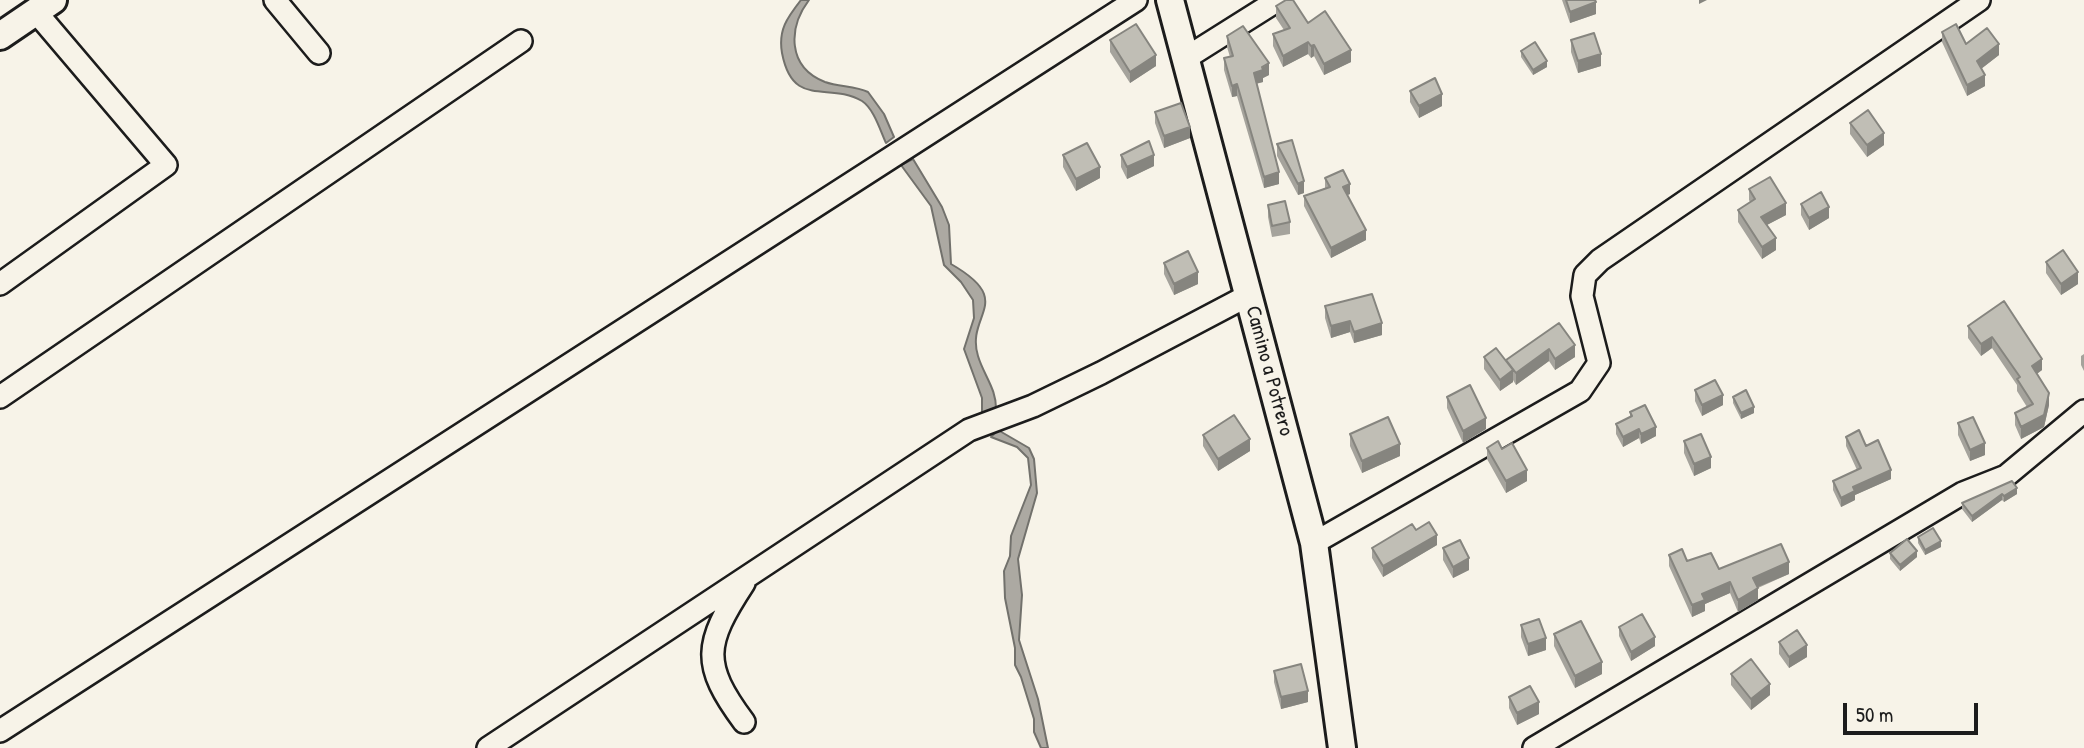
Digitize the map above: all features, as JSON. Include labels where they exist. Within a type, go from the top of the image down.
[{"type":"street","points":[[275,0],[319,53]]},
{"type":"street","points":[[0,731],[1136,0]]},
{"type":"street","name":"Camino a Potrero","points":[[1171,0],[1314,543],[1342,748]]},
{"type":"street","points":[[1186,58],[1278,0]]},
{"type":"street","points":[[1314,543],[1580,391],[1599,363],[1583,296],[1585,275],[1600,260],[1979,0]]},
{"type":"street","points":[[0,36],[45,6],[166,165],[0,284]]},
{"type":"street","points":[[0,397],[521,41]]},
{"type":"street","points":[[488,748],[969,430],[1067,390],[1249,295]]},
{"type":"street","points":[[1534,748],[1964,493],[2006,476],[2084,411]]},
{"type":"street","points":[[744,722],[720,690],[712,661],[715,635],[749,575]]},
{"type":"shaded area","points":[[801,0],[809,0],[797,23],[795,46],[798,57],[804,67],[825,82],[868,92],[884,114],[894,137],[886,143],[873,114],[862,101],[837,93],[803,88],[794,82],[787,71],[781,38],[788,19]]},
{"type":"shaded area","points":[[913,159],[942,207],[949,225],[951,264],[971,277],[981,288],[985,299],[976,342],[978,356],[992,389],[996,411],[982,416],[982,398],[964,349],[974,318],[973,300],[961,282],[944,265],[931,206],[901,165]]},
{"type":"shaded area","points":[[998,430],[1029,448],[1034,459],[1037,493],[1018,559],[1022,595],[1019,640],[1038,699],[1048,748],[1041,748],[1034,732],[1034,719],[1015,665],[1015,648],[1005,598],[1004,571],[1010,556],[1011,536],[1031,485],[1028,458],[1017,447],[991,437]]},
{"type":"building","points":[[1286,0],[1293,0],[1308,23],[1325,11],[1351,50],[1324,64],[1314,45],[1311,46],[1308,42],[1283,56],[1273,34],[1290,28],[1276,6]]},
{"type":"building","points":[[1566,0],[1595,0],[1596,2],[1570,12]]},
{"type":"building","points":[[1136,24],[1156,55],[1130,72],[1110,40]]},
{"type":"building","points":[[1956,24],[1966,44],[1987,28],[1999,44],[1977,61],[1985,75],[1967,85],[1942,32]]},
{"type":"building","points":[[1243,26],[1269,63],[1262,67],[1263,70],[1254,73],[1279,172],[1264,177],[1237,84],[1232,86],[1224,58],[1233,56],[1227,36]]},
{"type":"building","points":[[1594,33],[1601,54],[1578,61],[1571,40]]},
{"type":"building","points":[[1535,42],[1547,61],[1533,70],[1521,51]]},
{"type":"building","points":[[1435,78],[1442,94],[1419,106],[1410,91]]},
{"type":"building","points":[[1181,103],[1190,127],[1164,136],[1155,112]]},
{"type":"building","points":[[1868,110],[1884,133],[1867,145],[1850,123]]},
{"type":"building","points":[[1292,140],[1304,181],[1298,184],[1277,144]]},
{"type":"building","points":[[1149,141],[1154,155],[1127,167],[1121,155]]},
{"type":"building","points":[[1087,143],[1100,167],[1076,179],[1063,155]]},
{"type":"building","points":[[1343,170],[1350,184],[1343,187],[1366,230],[1331,248],[1304,196],[1330,187],[1325,178]]},
{"type":"building","points":[[1770,177],[1786,203],[1761,217],[1776,238],[1762,247],[1738,210],[1755,199],[1749,189]]},
{"type":"building","points":[[1821,192],[1829,207],[1809,218],[1801,204]]},
{"type":"building","points":[[1285,201],[1290,222],[1272,226],[1268,205]]},
{"type":"building","points":[[2063,250],[2078,272],[2061,284],[2046,262]]},
{"type":"building","points":[[1188,251],[1198,272],[1174,284],[1164,263]]},
{"type":"building","points":[[1372,294],[1382,323],[1354,332],[1350,321],[1331,326],[1325,306]]},
{"type":"building","points":[[2004,301],[2042,359],[2032,366],[2049,393],[2044,415],[2021,427],[2015,413],[2033,404],[2017,379],[2020,377],[1992,337],[1981,344],[1968,326]]},
{"type":"building","points":[[1559,323],[1575,345],[1555,359],[1549,349],[1516,373],[1506,360]]},
{"type":"building","points":[[1496,348],[1513,370],[1500,380],[1484,357]]},
{"type":"building","points":[[1715,380],[1723,395],[1702,405],[1695,390]]},
{"type":"building","points":[[1470,385],[1486,418],[1463,431],[1447,397]]},
{"type":"building","points":[[1746,390],[1754,407],[1741,413],[1733,397]]},
{"type":"building","points":[[1645,405],[1656,427],[1641,434],[1639,429],[1623,437],[1616,424],[1632,416],[1630,412]]},
{"type":"building","points":[[1234,415],[1250,439],[1218,459],[1203,435]]},
{"type":"building","points":[[1388,417],[1400,444],[1362,461],[1350,434]]},
{"type":"building","points":[[1973,417],[1985,443],[1970,450],[1958,423]]},
{"type":"building","points":[[1859,430],[1866,446],[1878,440],[1891,470],[1853,487],[1855,491],[1841,498],[1833,481],[1861,468],[1846,437]]},
{"type":"building","points":[[1701,434],[1711,457],[1694,464],[1684,441]]},
{"type":"building","points":[[1498,441],[1502,449],[1512,443],[1527,470],[1506,481],[1487,448]]},
{"type":"building","points":[[2012,481],[2017,488],[2004,496],[2002,494],[1972,516],[1962,503]]},
{"type":"building","points":[[1429,522],[1437,535],[1383,566],[1372,548],[1412,524],[1416,530]]},
{"type":"building","points":[[1933,528],[1941,541],[1925,550],[1918,537]]},
{"type":"building","points":[[1907,539],[1917,551],[1900,565],[1890,553]]},
{"type":"building","points":[[1460,540],[1469,558],[1453,567],[1443,548]]},
{"type":"building","points":[[1781,544],[1789,562],[1753,578],[1758,588],[1738,600],[1730,582],[1702,594],[1705,600],[1692,605],[1669,555],[1682,549],[1687,561],[1711,553],[1719,569]]},
{"type":"building","points":[[1642,614],[1655,637],[1631,652],[1619,627]]},
{"type":"building","points":[[1539,619],[1546,638],[1528,644],[1521,625]]},
{"type":"building","points":[[1581,621],[1602,662],[1575,676],[1554,634]]},
{"type":"building","points":[[1797,630],[1807,645],[1789,657],[1779,642]]},
{"type":"building","points":[[1751,659],[1770,684],[1751,699],[1731,674]]},
{"type":"building","points":[[1301,664],[1308,691],[1281,697],[1274,671]]},
{"type":"building","points":[[1530,686],[1539,702],[1517,713],[1509,697]]}]
